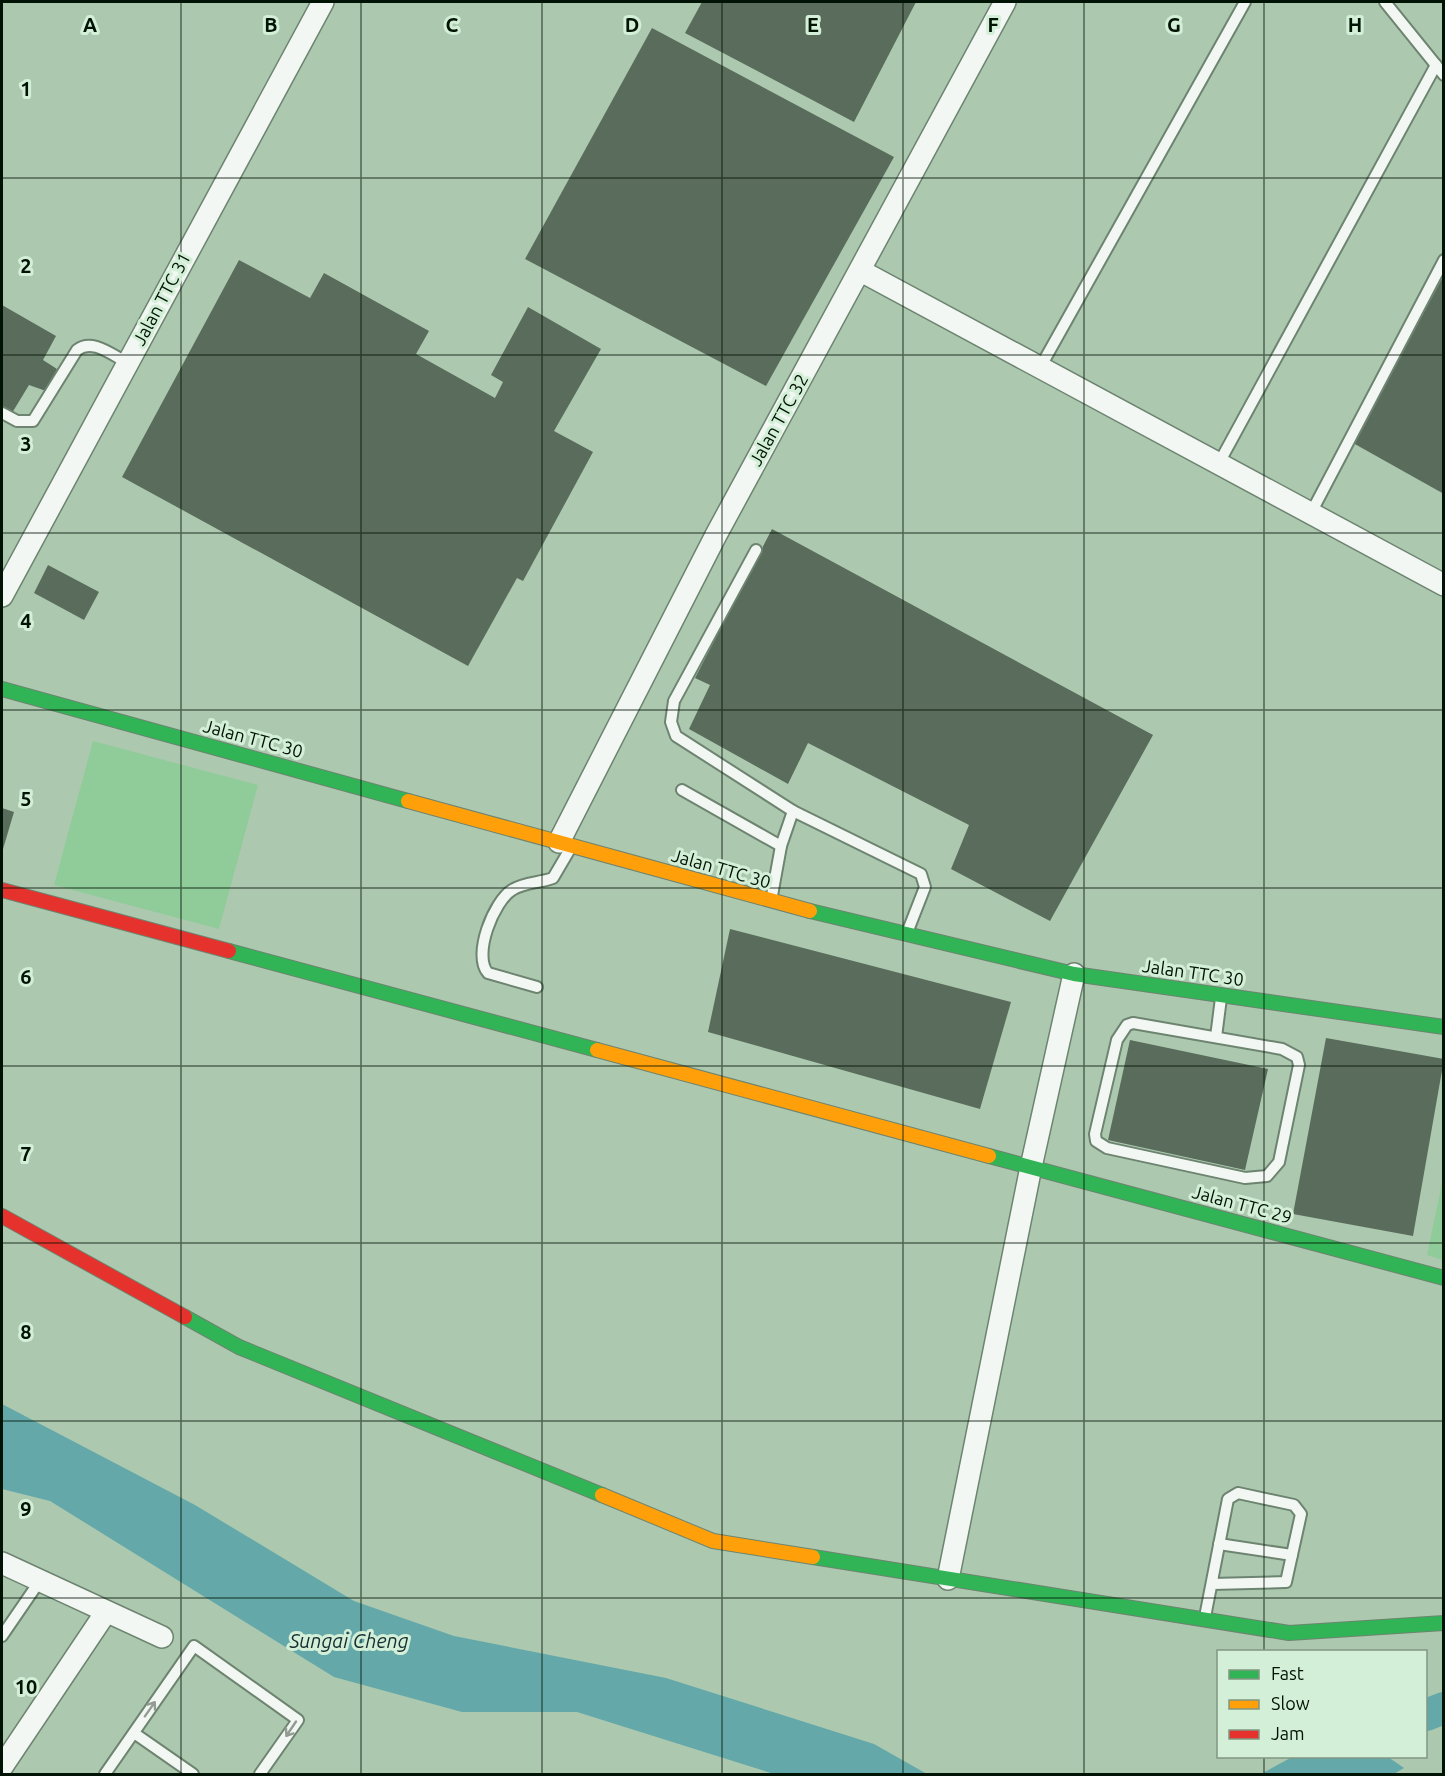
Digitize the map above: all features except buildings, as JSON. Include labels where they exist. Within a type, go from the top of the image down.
[{"type":"street","name":"Jalan TTC 31","points":[[2,596],[323,2]]},
{"type":"street","name":"Jalan TTC 32","points":[[566,844],[716,535],[1005,2]]},
{"type":"street","points":[[861,271],[1041,366],[1443,585]]},
{"type":"street","name":"Jalan TTC 30","points":[[2,689],[771,902],[1074,974],[1443,1027]]},
{"type":"street","name":"Jalan TTC 29","points":[[2,890],[1443,1278]]},
{"type":"street","points":[[948,1579],[1031,1167],[1074,974]]},
{"type":"street","points":[[2,1216],[239,1347],[713,1541],[1289,1634],[1443,1623]]},
{"type":"street","points":[[2,1563],[162,1637]]},
{"type":"street","points":[[2,1767],[106,1612]]},
{"type":"lane","points":[[1041,366],[1245,2]]},
{"type":"lane","points":[[1385,2],[1443,75]]},
{"type":"lane","points":[[1219,463],[1436,65]]},
{"type":"lane","points":[[1311,513],[1443,260]]},
{"type":"lane","points":[[2,413],[17,421],[33,421],[76,350],[83,345],[93,345],[128,363]]},
{"type":"lane","points":[[756,550],[674,701],[671,722],[676,736],[793,811],[921,874],[925,878],[925,887],[907,934]]},
{"type":"lane","points":[[681,790],[781,846]]},
{"type":"lane","points":[[771,902],[781,846],[793,811]]},
{"type":"lane","points":[[537,987],[488,973],[482,961],[486,937],[500,898],[514,888],[553,878],[566,844]]},
{"type":"lane","points":[[1216,1037],[1222,995]]},
{"type":"lane","points":[[1133,1023],[1216,1037],[1282,1049],[1297,1057],[1299,1065],[1279,1162],[1268,1176],[1245,1178],[1107,1148],[1096,1141],[1095,1134],[1117,1040],[1127,1025],[1133,1023]]},
{"type":"lane","points":[[1204,1620],[1228,1499],[1238,1493],[1294,1504],[1299,1508],[1301,1514],[1288,1578],[1282,1583],[1212,1584]]},
{"type":"lane","points":[[1219,1544],[1292,1555]]},
{"type":"lane","points":[[2,1636],[39,1582]]},
{"type":"lane","points":[[105,1774],[194,1646],[298,1720],[260,1774]]},
{"type":"lane","points":[[134,1733],[193,1774]]},
{"type":"green space","points":[[93,741],[258,785],[219,929],[54,885]]},
{"type":"green space","points":[[1443,1178],[1443,1260],[1427,1255]]},
{"type":"water","name":"Sungai Cheng","points":[[2,1404],[195,1505],[354,1601],[454,1636],[666,1678],[874,1744],[927,1774],[774,1774],[577,1712],[462,1712],[334,1677],[50,1501],[2,1489]]},
{"type":"water","points":[[1290,1758],[1389,1758],[1404,1768],[1394,1774],[1261,1774]]},
{"type":"waterway","name":"Sungai Cheng","points":[[1427,1715],[1444,1708]]},
{"type":"traffic: fast","points":[[2,689],[408,801]]},
{"type":"traffic: fast","points":[[810,911],[1074,974],[1444,1027]]},
{"type":"traffic: fast","points":[[229,951],[597,1050]]},
{"type":"traffic: fast","points":[[989,1156],[1444,1278]]},
{"type":"traffic: fast","points":[[185,1317],[239,1347],[602,1495]]},
{"type":"traffic: fast","points":[[813,1557],[1289,1633],[1444,1623]]},
{"type":"traffic: slow","points":[[408,801],[810,911]]},
{"type":"traffic: slow","points":[[597,1050],[989,1156]]},
{"type":"traffic: slow","points":[[602,1495],[713,1541],[813,1557]]},
{"type":"traffic: jam","points":[[2,890],[229,951]]},
{"type":"traffic: jam","points":[[2,1216],[185,1317]]}]
